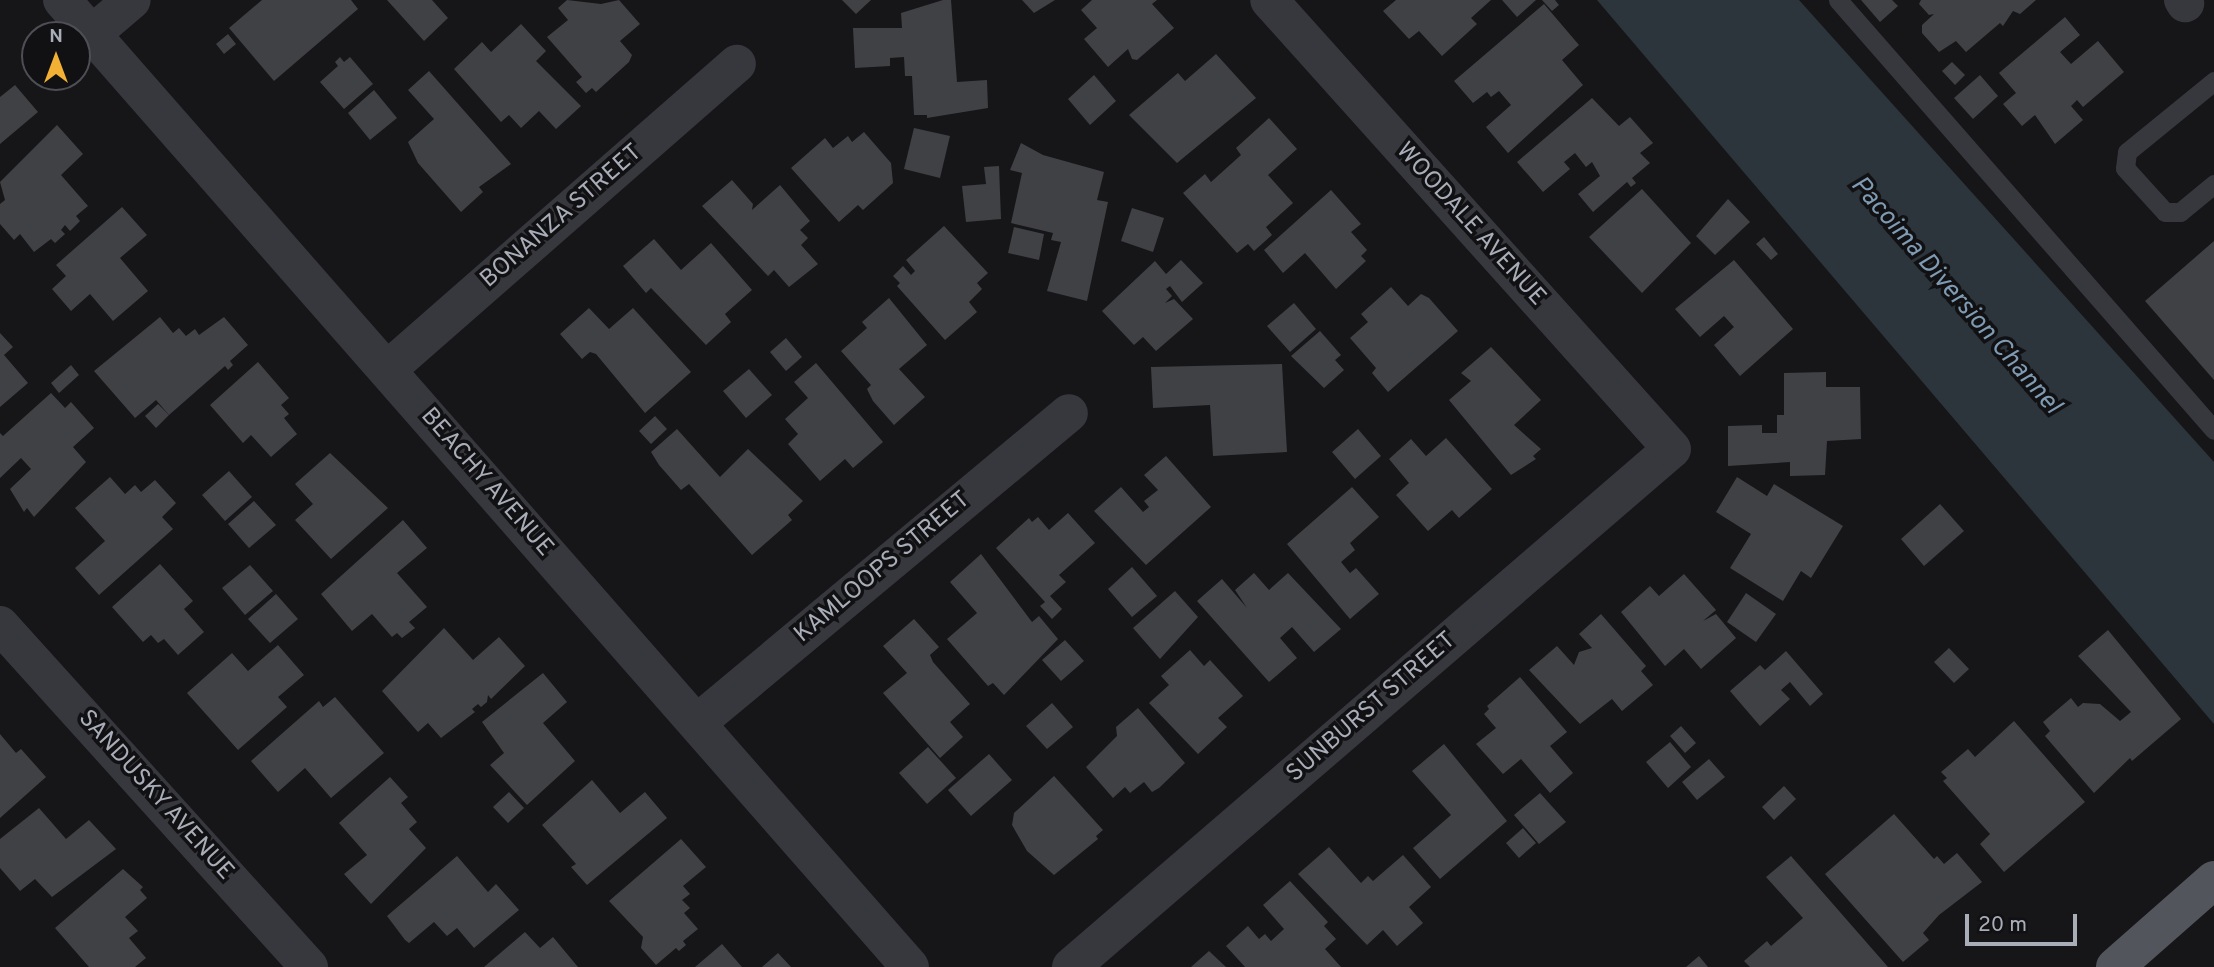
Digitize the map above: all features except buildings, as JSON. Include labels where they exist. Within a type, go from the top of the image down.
[{"type":"main road","points":[[2115,967],[2214,880]]},
{"type":"street","name":"BEACHY AVENUE","points":[[62,0],[910,967]]},
{"type":"street","points":[[92,34],[132,0]]},
{"type":"street","name":"WOODALE AVENUE","points":[[1269,0],[1672,449]]},
{"type":"street","name":"BONANZA STREET","points":[[387,370],[737,64]]},
{"type":"street","name":"KAMLOOPS STREET","points":[[697,723],[1069,413]]},
{"type":"street","name":"SUNBURST STREET","points":[[1071,967],[1672,449]]},
{"type":"street","name":"SANDUSKY AVENUE","points":[[0,625],[309,967]]},
{"type":"lane","points":[[1838,0],[2214,430]]},
{"type":"lane","points":[[2214,80],[2127,152],[2125,167],[2165,212],[2180,212],[2214,184]]},
{"type":"water","name":"Pacoima Diversion Channel","points":[[1597,0],[1799,0],[2214,462],[2214,724]]}]
